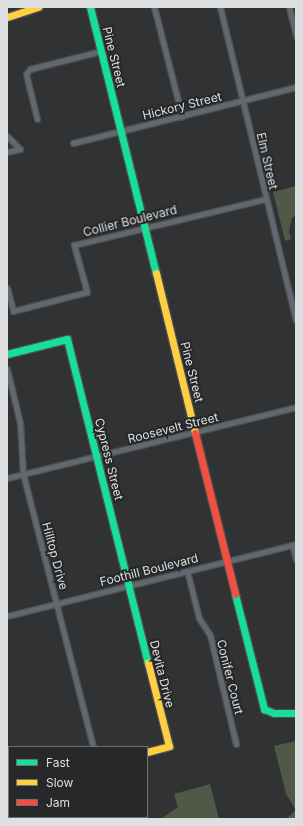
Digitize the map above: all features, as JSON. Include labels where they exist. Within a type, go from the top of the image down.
[{"type":"street","points":[[7,17],[38,7]]},
{"type":"street","name":"Pine Street","points":[[90,7],[228,561],[262,705],[264,709],[274,714],[296,713]]},
{"type":"street","points":[[154,7],[182,116]]},
{"type":"street","name":"Elm Street","points":[[220,7],[266,199],[294,303],[296,320]]},
{"type":"street","points":[[289,7],[296,36]]},
{"type":"street","points":[[37,119],[26,74],[30,69],[101,51]]},
{"type":"street","name":"Hickory Street","points":[[73,144],[296,87]]},
{"type":"street","points":[[7,136],[20,149],[7,152]]},
{"type":"street","name":"Collier Boulevard","points":[[7,288],[13,311],[87,292],[74,245],[266,199]]},
{"type":"street","name":"Cypress Street","points":[[7,354],[67,339],[130,585]]},
{"type":"street","name":"Hilltop Drive","points":[[7,369],[20,423],[23,474],[93,746]]},
{"type":"street","name":"Roosevelt Street","points":[[7,478],[296,407]]},
{"type":"street","points":[[294,545],[296,559]]},
{"type":"street","name":"Foothill Boulevard","points":[[7,616],[294,545]]},
{"type":"street","name":"Conifer Court","points":[[187,571],[199,618],[210,635],[236,744]]},
{"type":"street","name":"Devita Drive","points":[[130,585],[169,746],[148,752]]},
{"type":"green space","points":[[296,186],[296,215],[292,218],[289,231],[291,239],[285,241],[273,192]]},
{"type":"green space","points":[[296,741],[296,810],[286,794],[274,746]]},
{"type":"green space","points":[[210,784],[219,819],[161,819],[178,807],[174,794]]},
{"type":"green space","points":[[296,810],[296,819],[286,819]]},
{"type":"traffic: fast","points":[[90,7],[156,273]]},
{"type":"traffic: fast","points":[[7,354],[67,339],[148,663]]},
{"type":"traffic: fast","points":[[235,594],[264,709],[274,713],[296,713]]},
{"type":"traffic: slow","points":[[7,17],[38,7]]},
{"type":"traffic: slow","points":[[156,273],[195,433]]},
{"type":"traffic: slow","points":[[148,663],[169,746],[148,752]]},
{"type":"traffic: jam","points":[[195,433],[235,594]]}]
